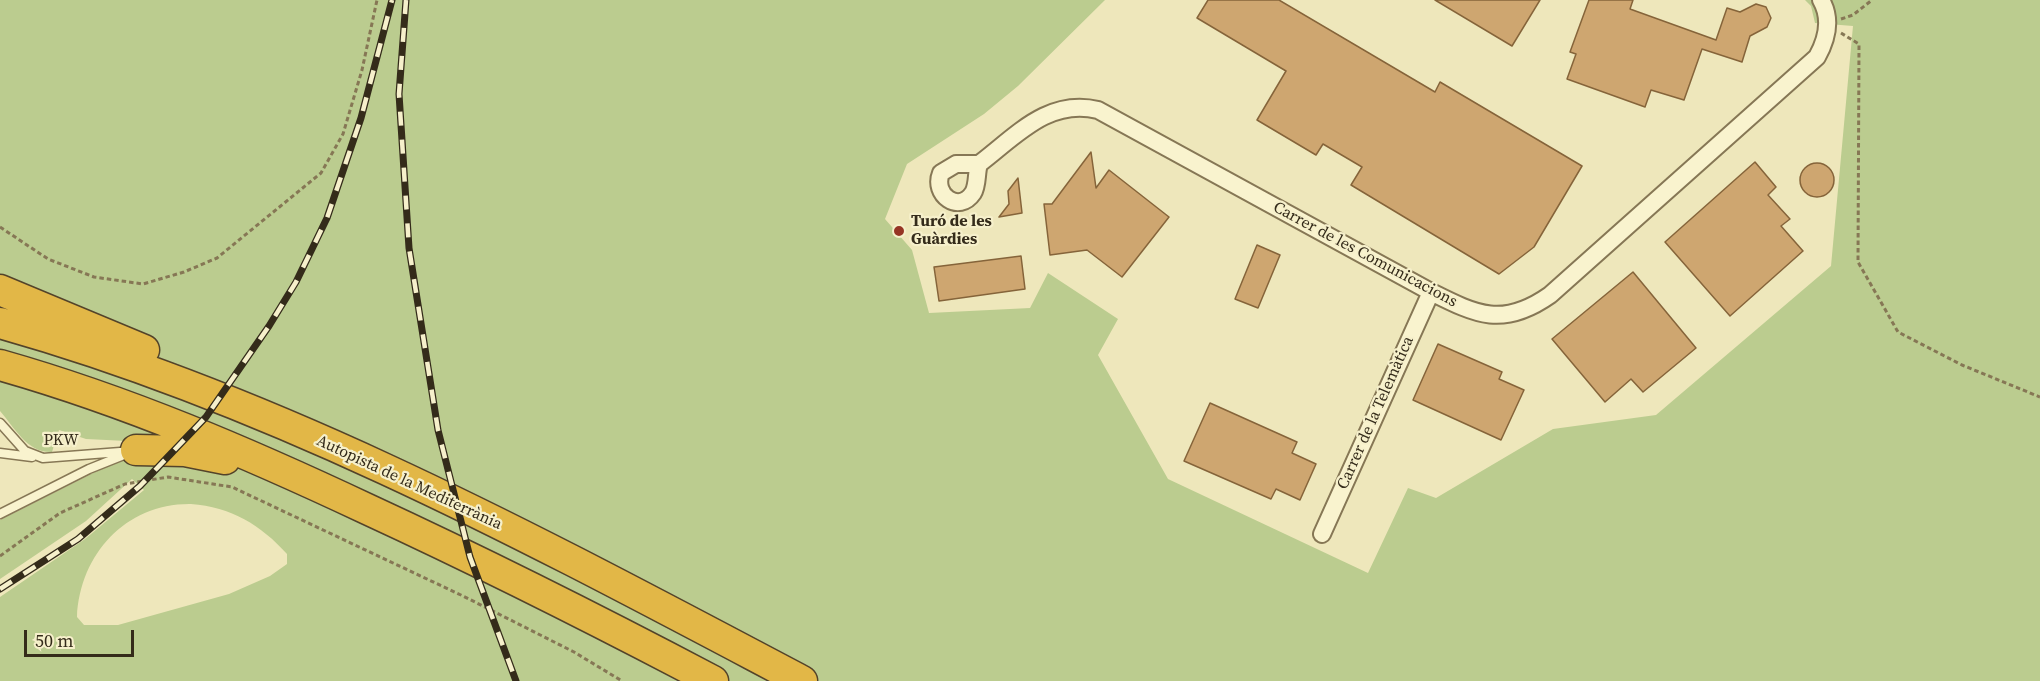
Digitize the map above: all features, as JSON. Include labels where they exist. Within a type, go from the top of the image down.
[{"type":"highway","points":[[0,290],[215,379],[341,450]]},
{"type":"highway","name":"Autopista de la Mediterrània","points":[[0,323],[170,380],[341,450],[486,518],[802,681]]},
{"type":"highway","points":[[0,365],[69,386],[209,437],[279,468],[516,579],[713,681]]},
{"type":"highway","points":[[136,450],[185,451],[279,468]]},
{"type":"street","points":[[1821,0],[1828,24]]},
{"type":"street","name":"Carrer de les Comunicacions","points":[[979,164],[1032,123],[1055,110],[1083,106],[1098,110],[1469,311],[1485,316],[1513,314],[1539,302],[1817,57],[1827,35],[1828,24]]},
{"type":"street","name":"Carrer de la Telemàtica","points":[[1322,534],[1431,292]]},
{"type":"lane","name":"PKW","points":[[0,423],[25,451],[43,458],[136,450]]},
{"type":"lane","points":[[2,513],[89,469],[136,450]]},
{"type":"lane","points":[[0,453],[43,458]]},
{"type":"path","points":[[0,227],[48,259],[94,277],[133,283],[143,284],[184,272],[217,258],[321,174],[343,134],[362,70],[377,0]]},
{"type":"path","points":[[1828,24],[1853,15],[1872,0]]},
{"type":"path","points":[[1828,24],[1858,44],[1858,261],[1898,332],[1962,365],[2040,397]]},
{"type":"path","points":[[0,556],[60,513],[125,484],[168,477],[232,487],[463,596],[574,652],[622,681]]},
{"type":"green space","points":[[0,0],[1105,0],[1018,86],[984,114],[907,164],[885,219],[912,250],[929,313],[1030,308],[1048,273],[1118,319],[1098,355],[1168,479],[1368,573],[1408,488],[1436,498],[1553,429],[1656,415],[1831,266],[1853,26],[1815,23],[1811,6],[1805,0],[2040,0],[2040,681],[0,681],[0,597],[85,539],[144,490],[132,479],[86,521],[0,579],[0,520],[111,464],[147,454],[147,442],[86,439],[59,430],[52,452],[43,451],[22,438],[0,411]],"holes":[[[191,504],[232,513],[256,526],[287,554],[287,564],[270,576],[229,594],[118,625],[84,625],[77,617],[80,594],[87,572],[111,536],[128,522],[147,512],[168,506]]]},
{"type":"building","points":[[1208,0],[1279,0],[1435,92],[1440,82],[1582,166],[1534,247],[1499,274],[1351,185],[1362,167],[1323,144],[1316,155],[1257,120],[1286,71],[1197,18]]},
{"type":"building","points":[[1435,0],[1540,0],[1512,46]]},
{"type":"building","points":[[1589,0],[1633,0],[1630,9],[1716,40],[1727,8],[1740,12],[1756,4],[1766,7],[1771,18],[1767,27],[1750,36],[1742,62],[1702,49],[1684,100],[1651,90],[1645,107],[1567,79],[1576,54],[1570,52]]},
{"type":"building","points":[[1091,152],[1096,188],[1109,170],[1169,217],[1122,277],[1087,250],[1050,255],[1044,204],[1052,204]]},
{"type":"building","points":[[1755,162],[1776,187],[1768,195],[1790,219],[1781,226],[1803,251],[1730,316],[1665,242]]},
{"type":"building","points":[[1817,163],[1829,168],[1834,180],[1829,192],[1817,197],[1805,192],[1800,180],[1805,168]]},
{"type":"building","points":[[1018,178],[1022,213],[999,217],[1009,204],[1008,191]]},
{"type":"building","points":[[1257,245],[1280,255],[1258,308],[1235,299]]},
{"type":"building","points":[[1021,256],[1025,289],[939,301],[934,267]]},
{"type":"building","points":[[1633,272],[1696,348],[1643,392],[1631,379],[1605,402],[1552,339]]},
{"type":"building","points":[[1438,344],[1502,372],[1499,379],[1524,390],[1501,440],[1413,400]]},
{"type":"building","points":[[1210,403],[1297,442],[1292,453],[1316,464],[1300,500],[1276,489],[1271,499],[1184,461]]},
{"type":"railway","points":[[0,589],[78,539],[140,486],[206,417],[269,326],[296,282],[327,218],[361,118],[392,0]]},
{"type":"railway","points":[[406,0],[399,94],[409,248],[438,430],[470,557],[516,681]]},
{"type":"place","name":"Turó de les Guàrdies","points":[[899,231]]}]
